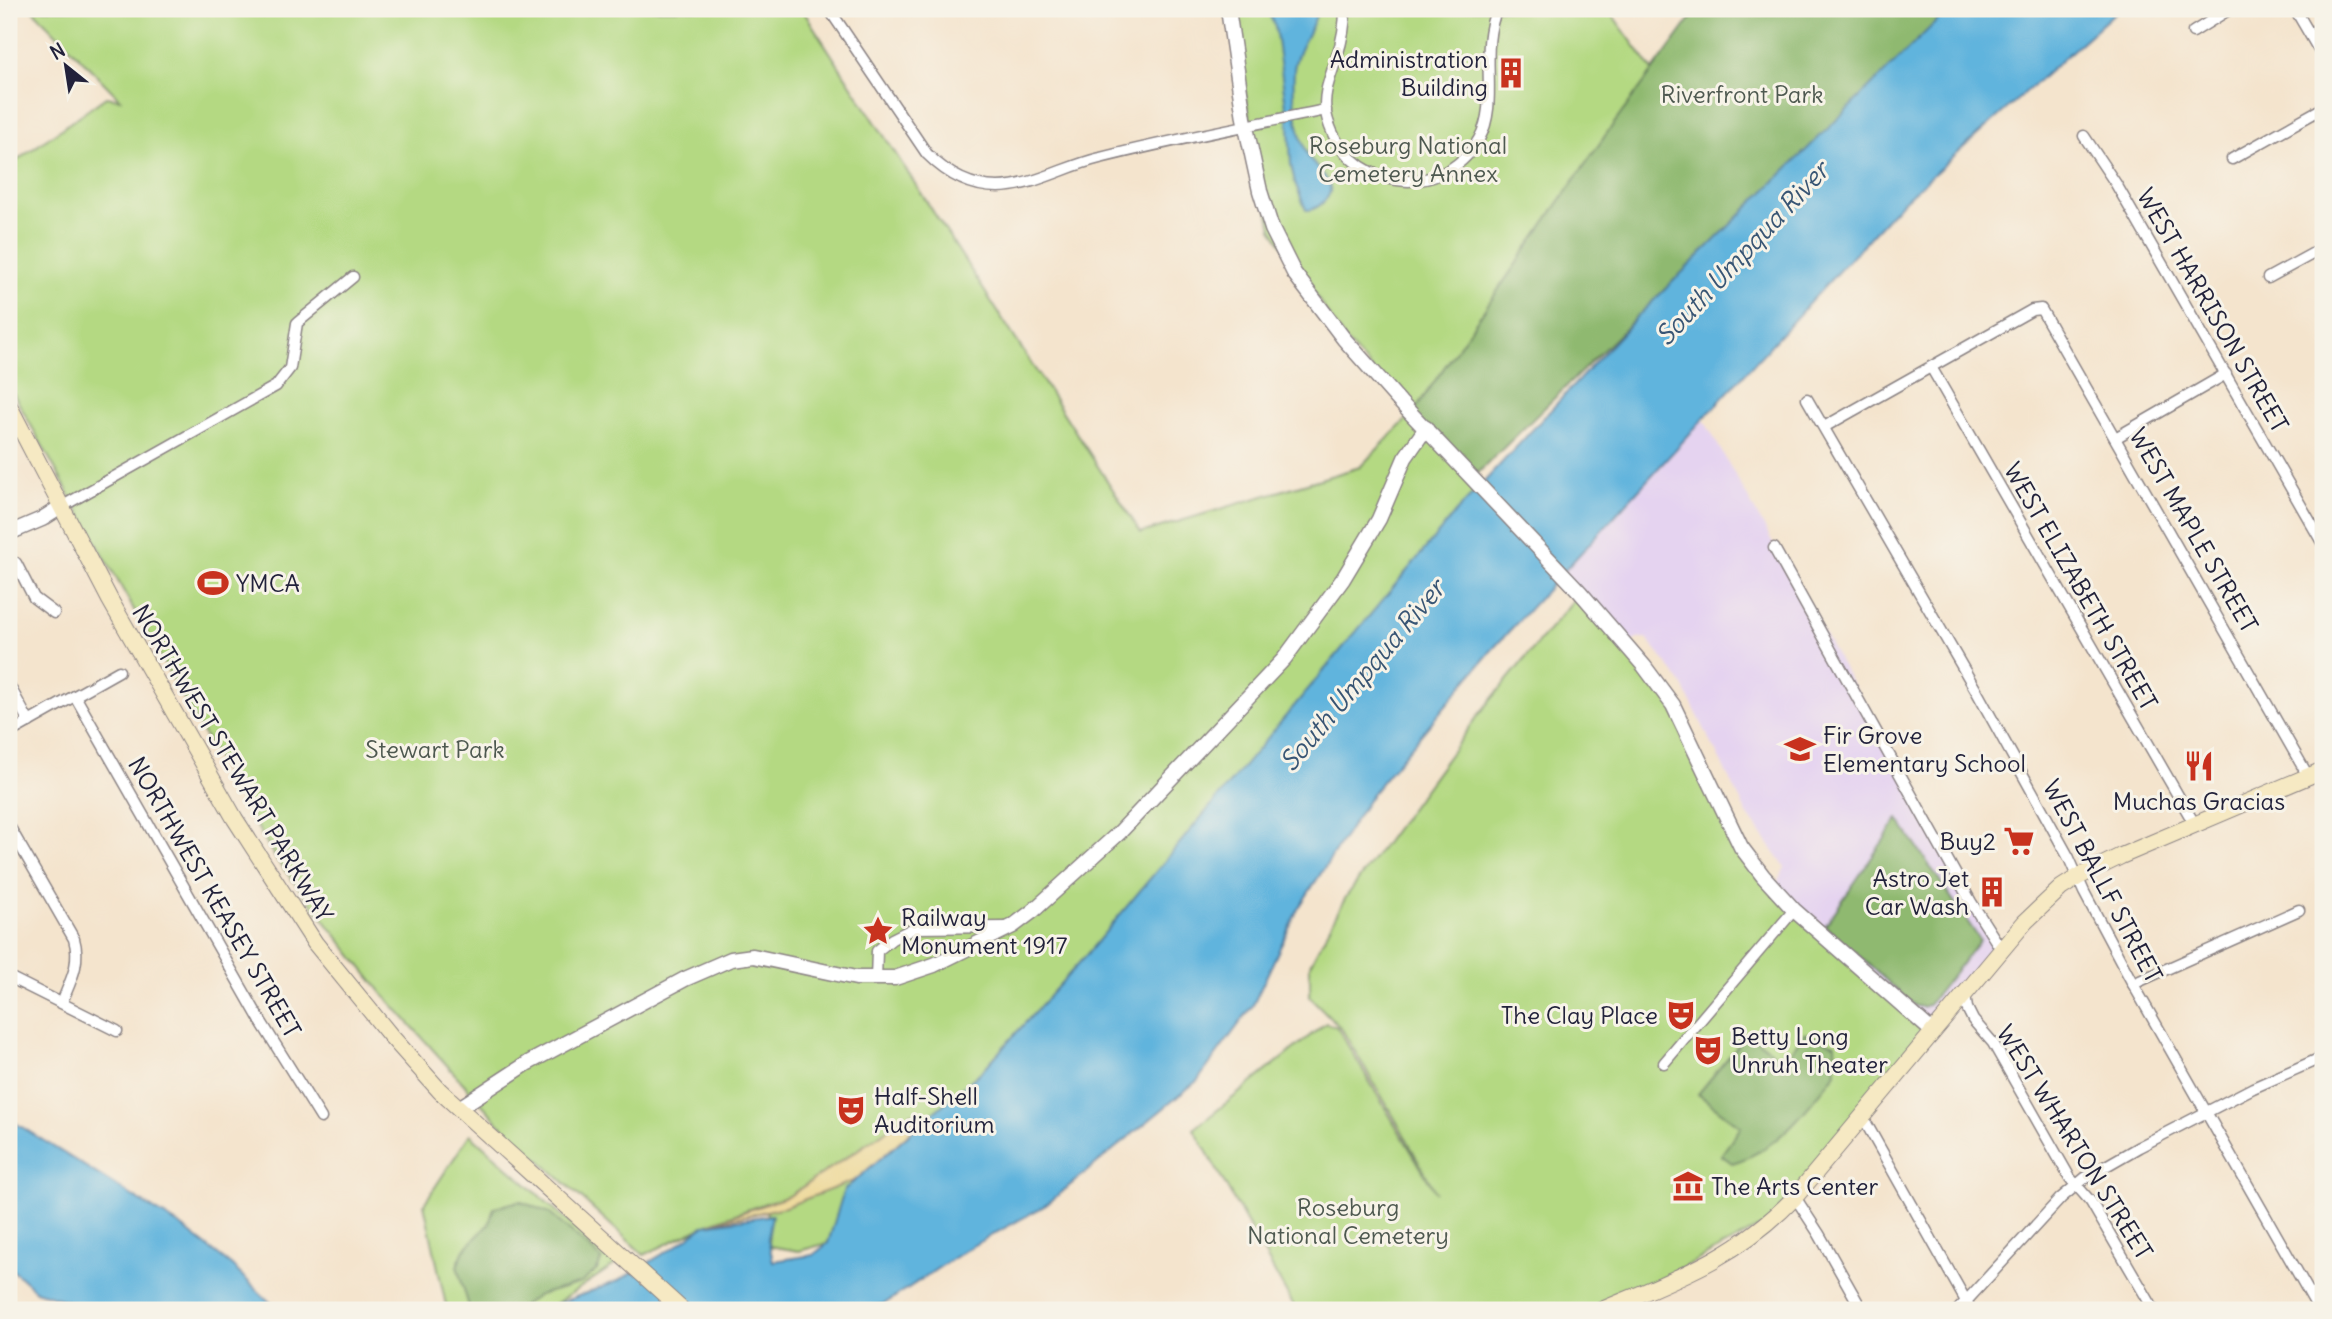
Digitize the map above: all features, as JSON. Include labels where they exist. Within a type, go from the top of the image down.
[{"type":"main road","name":"NORTHWEST STEWART PARKWAY","points":[[9,406],[110,600],[235,819],[315,943],[440,1091],[682,1310]]},
{"type":"main road","points":[[1602,1310],[1705,1266],[1753,1236],[1795,1197],[2001,949],[2037,909],[2061,888],[2078,877],[2316,773]]},
{"type":"street","points":[[829,9],[927,154],[945,171],[974,184],[1017,186],[1099,158],[1326,110]]},
{"type":"street","points":[[1228,9],[1245,126],[1260,191],[1272,229],[1294,273],[1344,339],[1627,645],[1672,705],[1741,847],[1763,876],[1794,910],[1933,1032]]},
{"type":"street","points":[[1345,9],[1338,54],[1325,95],[1326,110],[1336,139],[1355,162],[1380,177],[1396,181],[1414,181],[1450,171],[1472,149],[1489,112],[1488,51],[1497,9]]},
{"type":"street","points":[[2193,32],[2230,9]]},
{"type":"street","points":[[2295,9],[2323,57]]},
{"type":"street","points":[[2232,159],[2323,108]]},
{"type":"street","name":"WEST HARRISON STREET","points":[[2084,136],[2116,184],[2323,544]]},
{"type":"street","points":[[2267,278],[2323,248]]},
{"type":"street","points":[[9,533],[61,508],[276,386],[290,368],[297,323],[353,277]]},
{"type":"street","name":"WEST MAPLE STREET","points":[[1931,367],[2032,310],[2039,308],[2045,312],[2116,437],[2316,773]]},
{"type":"street","points":[[1824,427],[1931,367]]},
{"type":"street","name":"WEST ELIZABETH STREET","points":[[1931,367],[2195,825]]},
{"type":"street","points":[[2116,437],[2225,374]]},
{"type":"street","name":"WEST BALLF STREET","points":[[1807,399],[1977,692],[2078,877],[2133,985],[2319,1310]]},
{"type":"street","points":[[459,1108],[536,1058],[685,979],[731,959],[762,957],[856,978],[876,979],[909,974],[1013,926],[1120,832],[1284,659],[1343,579],[1379,519],[1405,458],[1426,428]]},
{"type":"street","points":[[1774,548],[1964,891],[2001,949]]},
{"type":"street","points":[[12,561],[34,598],[54,613]]},
{"type":"street","points":[[9,733],[119,671]]},
{"type":"street","points":[[9,685],[29,722]]},
{"type":"street","name":"NORTHWEST KEASEY STREET","points":[[75,696],[260,1020],[321,1118]]},
{"type":"street","points":[[9,826],[69,929],[77,952],[77,964],[62,1002]]},
{"type":"street","points":[[1664,1063],[1794,910]]},
{"type":"street","points":[[2133,985],[2299,910]]},
{"type":"street","points":[[876,979],[877,951],[892,939],[914,928],[1013,926]]},
{"type":"street","points":[[9,977],[117,1031]]},
{"type":"street","name":"WEST WHARTON STREET","points":[[1965,995],[1973,1020],[1993,1043],[2076,1185],[2091,1202],[2154,1310]]},
{"type":"street","points":[[1862,1116],[1965,1307],[2053,1206],[2076,1185],[2101,1168],[2252,1088],[2322,1061]]},
{"type":"street","points":[[1795,1197],[1862,1310]]},
{"type":"shaded area","name":"Fir Grove Elementary School","points":[[1704,420],[2001,949],[1933,1032],[1774,889],[1785,867],[1747,814],[1682,684],[1647,638],[1637,639],[1627,645],[1563,574]]},
{"type":"green space","name":"Stewart Park","points":[[32,9],[802,9],[1141,533],[1360,467],[1412,414],[1518,526],[1192,831],[983,1070],[845,1190],[828,1243],[799,1251],[769,1246],[766,1203],[708,1224],[644,1255],[498,1122],[382,993],[276,859],[9,386],[9,166],[106,97],[120,99]]},
{"type":"green space","name":"Roseburg National Cemetery Annex","points":[[1228,9],[1608,9],[1653,71],[1412,414],[1344,339],[1272,229]]},
{"type":"green space","name":"Riverfront Park","points":[[1698,9],[1950,9],[1473,478],[1412,414],[1607,133]]},
{"type":"green space","name":"Roseburg National Cemetery","points":[[1580,592],[1673,705],[1754,864],[1933,1032],[1770,1222],[1602,1310],[1296,1310],[1194,1129],[1326,1023],[1337,1027],[1436,1193],[1341,1028],[1310,997],[1310,964],[1346,897],[1480,713]]},
{"type":"green space","points":[[1898,819],[1980,940],[1930,1003],[1923,1007],[1915,1006],[1825,926]]},
{"type":"green space","points":[[1748,1033],[1784,1061],[1805,1033],[1835,1044],[1836,1073],[1790,1127],[1764,1149],[1732,1163],[1721,1155],[1741,1127],[1698,1094]]},
{"type":"green space","points":[[470,1134],[616,1264],[549,1308],[447,1310],[424,1204]]},
{"type":"green space","points":[[519,1201],[548,1212],[602,1259],[597,1270],[581,1283],[539,1295],[519,1308],[470,1310],[457,1266],[464,1250],[489,1224],[494,1208]]},
{"type":"sand","points":[[912,1113],[915,1128],[856,1180],[785,1207],[708,1224],[789,1196]]},
{"type":"water","points":[[1266,9],[1316,9],[1316,16],[1295,64],[1294,92],[1298,126],[1304,147],[1329,183],[1330,192],[1323,202],[1309,210],[1306,210],[1295,183],[1291,165],[1289,128],[1275,26]]},
{"type":"water","name":"South Umpqua River","points":[[1949,9],[2119,9],[1900,204],[1491,651],[1374,791],[1298,909],[1253,1005],[1198,1080],[1046,1205],[967,1249],[884,1304],[859,1310],[541,1310],[618,1281],[705,1225],[772,1215],[768,1239],[773,1261],[813,1255],[828,1243],[844,1190],[983,1070],[1088,953],[1456,512],[1639,315]]},
{"type":"water","points":[[9,1119],[182,1227],[232,1266],[278,1310],[95,1310],[36,1291],[9,1267]]},
{"type":"place","name":"Administration Building","points":[[1511,73]]},
{"type":"place","name":"YMCA","points":[[213,583]]},
{"type":"place","name":"Fir Grove Elementary School","points":[[1800,749]]},
{"type":"place","name":"Muchas Gracias","points":[[2199,766]]},
{"type":"place","name":"Buy2","points":[[2019,841]]},
{"type":"place","name":"Astro Jet Car Wash","points":[[1992,892]]},
{"type":"place","name":"Railway Monument 1917","points":[[878,931]]},
{"type":"place","name":"The Clay Place","points":[[1681,1015]]},
{"type":"place","name":"Betty Long Unruh Theater","points":[[1708,1050]]},
{"type":"place","name":"Half-Shell Auditorium","points":[[851,1110]]},
{"type":"place","name":"The Arts Center","points":[[1688,1186]]}]
